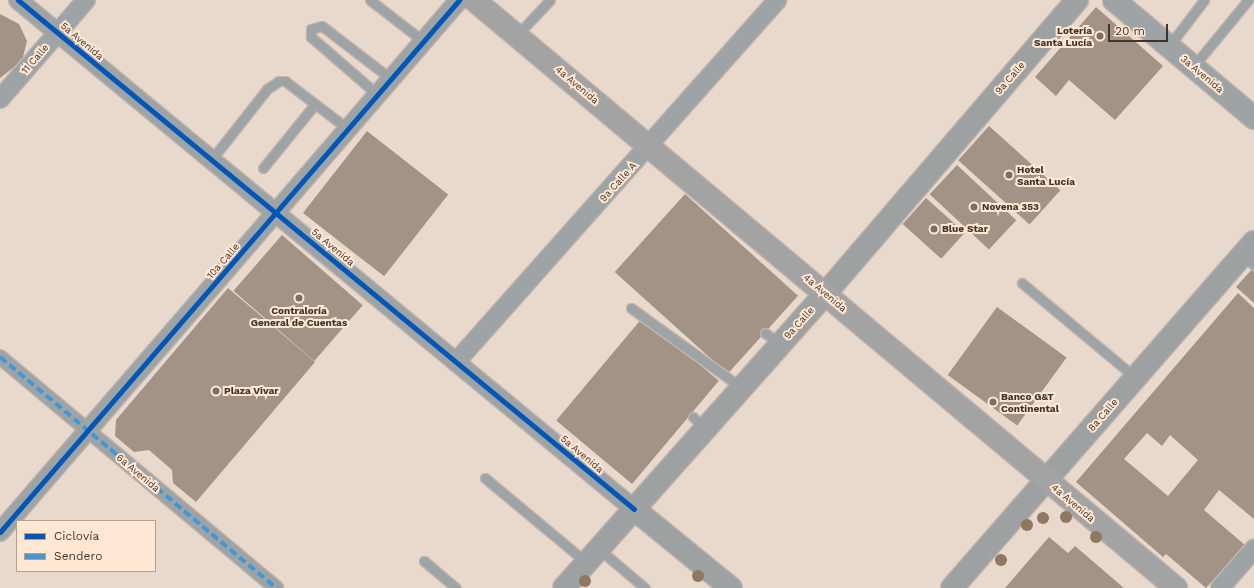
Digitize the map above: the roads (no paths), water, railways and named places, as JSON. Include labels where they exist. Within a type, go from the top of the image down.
[{"type":"main road","name":"4a Avenida","points":[[474,0],[1176,588]]},
{"type":"main road","name":"9a Calle","points":[[564,588],[634,509],[699,423],[742,388],[772,339],[826,294],[1077,0]]},
{"type":"main road","name":"8a Calle","points":[[952,588],[1136,378],[1250,254]]},
{"type":"main road","name":"5a Avenida","points":[[634,509],[731,588]]},
{"type":"street","name":"5a Avenida","points":[[18,0],[277,212],[634,509]]},
{"type":"street","name":"11 Calle","points":[[0,99],[86,0]]},
{"type":"street","name":"10a Calle","points":[[0,532],[89,432],[459,0]]},
{"type":"street","name":"9a Calle A","points":[[456,362],[650,146],[777,0]]},
{"type":"street","name":"3a Avenida","points":[[1114,0],[1254,118]]},
{"type":"street","name":"6a Avenida","points":[[0,357],[276,588]]},
{"type":"street","points":[[1220,588],[1254,549]]},
{"type":"lane","points":[[370,0],[424,41]]},
{"type":"lane","points":[[517,35],[550,0]]},
{"type":"lane","points":[[1168,46],[1204,0]]},
{"type":"lane","points":[[1193,66],[1248,0]]},
{"type":"lane","points":[[378,94],[311,37],[311,29],[322,26],[391,79]]},
{"type":"lane","points":[[212,159],[274,83],[285,81],[348,128]]},
{"type":"lane","points":[[263,168],[315,104]]},
{"type":"lane","points":[[1022,283],[1136,378]]},
{"type":"lane","points":[[631,308],[742,388]]},
{"type":"lane","points":[[485,478],[593,556],[645,588]]},
{"type":"lane","points":[[424,561],[456,588]]},
{"type":"place","name":"Lotería Santa Lucía","points":[[1100,36]]},
{"type":"place","name":"Hotel Santa Lucía","points":[[1009,175]]},
{"type":"place","name":"Novena 353","points":[[974,207]]},
{"type":"place","name":"Blue Star","points":[[934,229]]},
{"type":"place","name":"Contraloría General de Cuentas","points":[[299,298]]},
{"type":"place","name":"Plaza Vivar","points":[[216,391]]},
{"type":"place","name":"Banco G&T Continental","points":[[993,402]]}]
